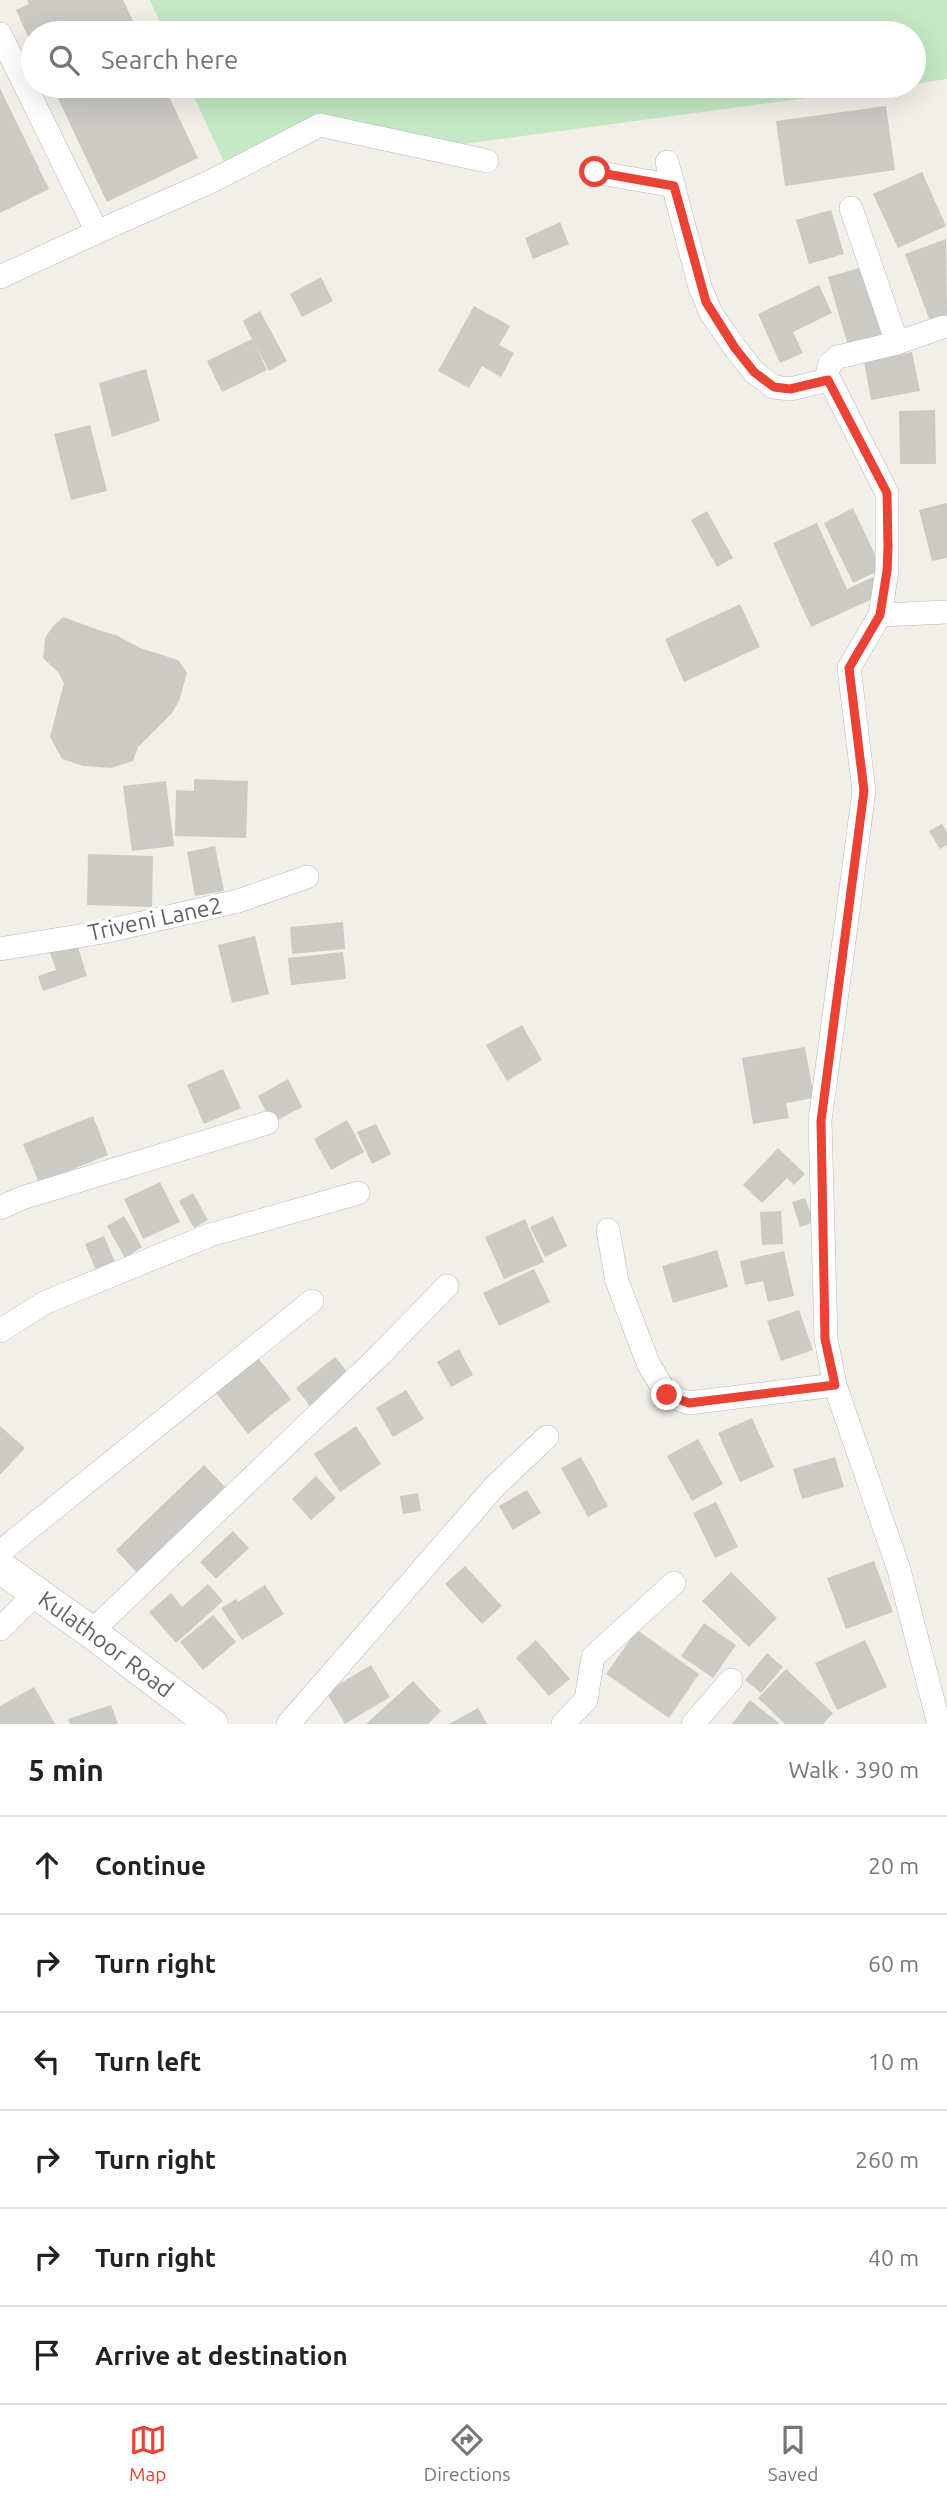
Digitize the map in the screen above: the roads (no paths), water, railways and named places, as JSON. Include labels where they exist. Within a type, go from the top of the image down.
[{"type":"main road","name":"Kulathoor Road","points":[[0,1567],[92,1632],[212,1724]]},
{"type":"street","points":[[0,34],[21,77]]},
{"type":"street","points":[[31,98],[97,232]]},
{"type":"street","points":[[0,277],[212,181],[320,125],[487,161]]},
{"type":"street","points":[[667,162],[706,302],[735,348],[754,372],[774,387],[790,389],[828,380]]},
{"type":"street","points":[[595,172],[674,186]]},
{"type":"street","points":[[851,208],[897,343]]},
{"type":"street","points":[[939,1724],[900,1570],[835,1385],[825,1339],[821,1121],[864,791],[849,668],[880,615],[887,571],[887,493],[828,380],[827,369],[834,359],[897,343],[943,327]]},
{"type":"street","points":[[880,615],[947,612]]},
{"type":"street","name":"Triveni Lane2","points":[[0,949],[103,932],[238,901],[306,877]]},
{"type":"street","points":[[0,1208],[23,1198],[267,1123]]},
{"type":"street","points":[[0,1331],[44,1303],[210,1235],[358,1193]]},
{"type":"street","points":[[608,1230],[617,1281],[629,1318],[648,1363],[670,1397],[689,1403],[835,1385]]},
{"type":"street","points":[[92,1632],[380,1355],[447,1286]]},
{"type":"street","points":[[0,1552],[312,1301]]},
{"type":"street","points":[[288,1724],[495,1486],[547,1437]]},
{"type":"street","points":[[562,1724],[586,1700],[593,1657],[674,1583]]},
{"type":"street","points":[[0,1629],[36,1592]]},
{"type":"street","points":[[693,1724],[731,1680]]}]
